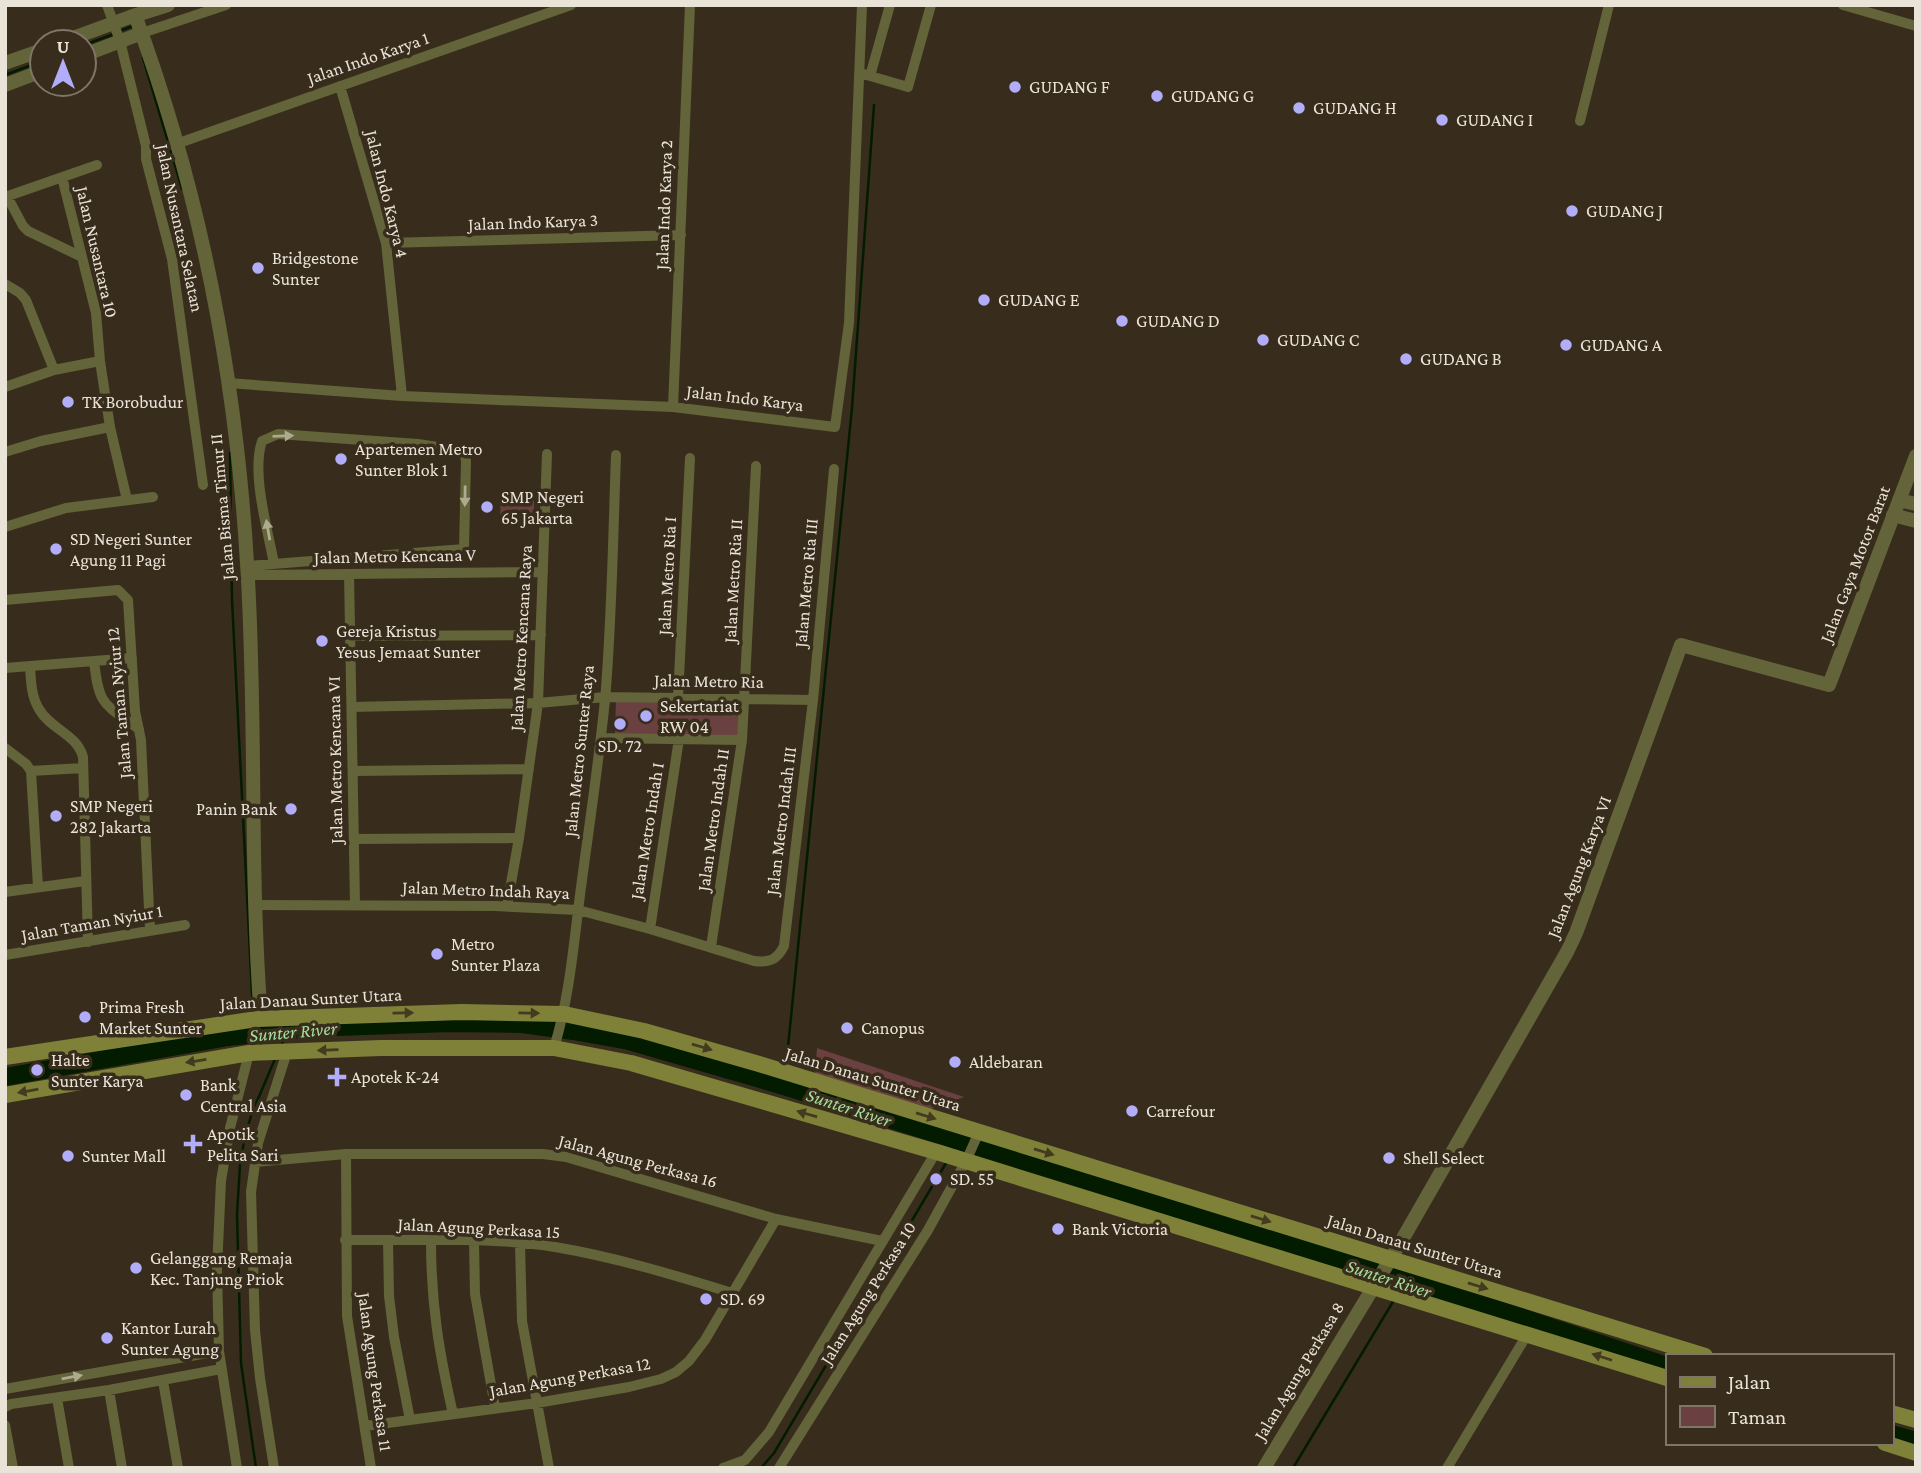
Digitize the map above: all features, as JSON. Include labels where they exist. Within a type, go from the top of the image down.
[{"type":"main road","name":"Jalan Danau Sunter Utara","points":[[5,1056],[238,1021],[406,1013],[563,1018],[644,1031],[1698,1354]]},
{"type":"main road","points":[[5,1095],[251,1053],[556,1044],[953,1156],[1377,1285],[1666,1378]]},
{"type":"main road","points":[[1893,1414],[1916,1420]]},
{"type":"main road","points":[[1891,1445],[1916,1453]]},
{"type":"street","name":"Jalan Nusantara Selatan","points":[[107,5],[124,18],[121,40],[144,137],[146,159],[172,260],[203,485]]},
{"type":"street","points":[[98,49],[226,5]]},
{"type":"street","name":"Jalan Indo Karya 1","points":[[176,144],[571,5]]},
{"type":"street","name":"Jalan Indo Karya 2","points":[[673,407],[690,5]]},
{"type":"street","name":"Jalan Indo Karya","points":[[228,383],[401,396],[673,407],[835,427],[849,323],[865,75],[862,5]]},
{"type":"street","points":[[890,5],[865,75],[906,88],[909,86],[931,5]]},
{"type":"street","points":[[1580,121],[1609,5]]},
{"type":"street","points":[[1843,5],[1916,26]]},
{"type":"street","points":[[98,28],[162,6]]},
{"type":"street","name":"Jalan Bisma Timur II","points":[[124,18],[140,34],[176,144],[203,241],[228,383],[242,491],[248,571],[259,1019]]},
{"type":"street","points":[[5,63],[28,55]]},
{"type":"street","points":[[5,85],[28,76]]},
{"type":"street","name":"Jalan Indo Karya 4","points":[[340,86],[386,243],[401,396]]},
{"type":"street","points":[[82,257],[28,231],[6,197],[97,165]]},
{"type":"street","name":"Jalan Nusantara 10","points":[[62,177],[96,313],[110,427],[127,500]]},
{"type":"street","name":"Jalan Indo Karya 3","points":[[386,243],[681,235]]},
{"type":"street","points":[[5,284],[26,300],[54,370]]},
{"type":"street","points":[[5,387],[54,370],[100,361]]},
{"type":"street","points":[[5,452],[41,441],[110,427]]},
{"type":"street","points":[[248,571],[274,564],[464,549],[466,460],[463,451],[458,448],[278,434],[262,441],[261,491],[274,564]]},
{"type":"street","name":"Jalan Metro Kencana Raya","points":[[507,906],[538,703],[547,454]]},
{"type":"street","name":"Jalan Metro Sunter Raya","points":[[556,1044],[573,964],[601,738],[616,455]]},
{"type":"street","name":"Jalan Gaya Motor Barat","points":[[1829,685],[1916,456]]},
{"type":"street","name":"Jalan Metro Ria I","points":[[678,697],[690,458]]},
{"type":"street","name":"Jalan Metro Ria II","points":[[745,698],[756,466]]},
{"type":"street","name":"Jalan Metro Ria III","points":[[813,700],[834,469]]},
{"type":"street","points":[[242,491],[261,491]]},
{"type":"street","points":[[5,527],[66,508],[153,497]]},
{"type":"street","points":[[1899,500],[1916,504]]},
{"type":"street","points":[[1893,515],[1916,521]]},
{"type":"street","name":"Jalan Metro Kencana V","points":[[248,571],[349,574],[542,572]]},
{"type":"street","name":"Jalan Metro Kencana VI","points":[[349,574],[355,904]]},
{"type":"street","name":"Jalan Taman Nyiur 12","points":[[5,600],[118,590],[128,600],[135,711],[139,729],[150,930]]},
{"type":"street","points":[[351,636],[541,635]]},
{"type":"street","name":"Jalan Agung Karya VI","points":[[1388,1261],[1516,1045],[1572,943],[1681,645],[1829,685]]},
{"type":"street","points":[[5,668],[132,658]]},
{"type":"street","points":[[94,661],[100,698],[109,708],[139,729]]},
{"type":"street","points":[[30,666],[32,691],[38,708],[77,744],[82,753],[88,942]]},
{"type":"street","name":"Jalan Metro Ria","points":[[352,707],[538,703],[605,697],[813,700]]},
{"type":"street","name":"Jalan Metro Indah II","points":[[711,947],[742,740],[745,698]]},
{"type":"street","name":"Jalan Metro Indah III","points":[[784,946],[813,700]]},
{"type":"street","name":"Jalan Metro Indah I","points":[[601,738],[742,740]]},
{"type":"street","name":"Jalan Metro Indah I","points":[[650,929],[678,739]]},
{"type":"street","points":[[5,748],[31,771],[38,887]]},
{"type":"street","points":[[31,771],[83,768]]},
{"type":"street","points":[[353,771],[529,769]]},
{"type":"street","points":[[354,839],[519,838]]},
{"type":"street","points":[[5,892],[85,880]]},
{"type":"street","name":"Jalan Metro Indah Raya","points":[[255,905],[507,906],[578,910],[754,961],[766,962],[780,955],[784,946]]},
{"type":"street","name":"Jalan Taman Nyiur 1","points":[[5,956],[185,925]]},
{"type":"street","points":[[274,1468],[255,1330],[251,1192],[255,1161],[284,1052]]},
{"type":"street","points":[[237,1468],[219,1351],[217,1269],[221,1181],[230,1128],[251,1053]]},
{"type":"street","name":"Jalan Agung Perkasa 10","points":[[723,1468],[745,1460],[769,1432],[882,1241],[953,1156],[977,1135]]},
{"type":"street","name":"Jalan Agung Perkasa 16","points":[[255,1161],[346,1154],[479,1152],[566,1157],[776,1219],[882,1241]]},
{"type":"street","name":"Jalan Agung Perkasa 11","points":[[346,1154],[347,1316],[371,1468]]},
{"type":"street","name":"Jalan Agung Perkasa 10","points":[[779,1468],[929,1230],[953,1156]]},
{"type":"street","name":"Jalan Agung Perkasa 12","points":[[365,1426],[537,1403],[629,1387],[661,1379],[676,1372],[689,1362],[705,1340],[776,1219]]},
{"type":"street","name":"Jalan Agung Perkasa 15","points":[[345,1240],[520,1244],[583,1253],[670,1274],[732,1293]]},
{"type":"street","points":[[388,1240],[389,1296],[394,1337],[410,1420]]},
{"type":"street","points":[[431,1241],[431,1292],[436,1335],[453,1413]]},
{"type":"street","points":[[474,1241],[475,1294],[495,1407]]},
{"type":"street","points":[[520,1244],[522,1321],[548,1468]]},
{"type":"street","name":"Jalan Agung Perkasa 8","points":[[1264,1468],[1377,1285],[1388,1261]]},
{"type":"street","points":[[1447,1468],[1528,1334]]},
{"type":"street","points":[[5,1389],[219,1351]]},
{"type":"street","points":[[5,1407],[221,1370]]},
{"type":"street","points":[[163,1381],[178,1468]]},
{"type":"street","points":[[109,1390],[122,1468]]},
{"type":"street","points":[[57,1398],[68,1468]]},
{"type":"street","points":[[5,1425],[13,1468]]},
{"type":"green space","points":[[501,495],[534,496],[534,520],[500,519]]},
{"type":"green space","points":[[616,699],[741,701],[740,737],[615,734]]},
{"type":"green space","points":[[817,1048],[964,1097],[928,1110],[815,1075]]},
{"type":"green space","points":[[787,1076],[963,1128],[959,1140],[785,1085]]},
{"type":"waterway","points":[[120,31],[133,26]]},
{"type":"waterway","points":[[98,40],[114,34]]},
{"type":"waterway","points":[[143,58],[182,189]]},
{"type":"waterway","points":[[5,75],[28,66]]},
{"type":"waterway","points":[[786,1067],[852,408],[874,105]]},
{"type":"waterway","points":[[230,453],[232,600],[253,1013]]},
{"type":"waterway","name":"Sunter River","points":[[5,1077],[228,1037],[308,1028],[450,1023],[522,1024],[573,1031],[629,1041],[784,1086],[1487,1306],[1666,1366]]},
{"type":"waterway","points":[[281,1046],[287,1031]]},
{"type":"waterway","points":[[256,1468],[241,1363],[237,1214],[245,1136],[275,1059]]},
{"type":"waterway","points":[[784,1086],[785,1077]]},
{"type":"waterway","points":[[953,1151],[958,1141]]},
{"type":"waterway","points":[[761,1468],[774,1453],[946,1163]]},
{"type":"waterway","points":[[1401,1288],[1405,1281]]},
{"type":"waterway","points":[[1293,1468],[1394,1300]]},
{"type":"waterway","name":"Sunter River","points":[[1893,1435],[1916,1441]]},
{"type":"place","name":"GUDANG F","points":[[1015,87]]},
{"type":"place","name":"GUDANG G","points":[[1157,96]]},
{"type":"place","name":"GUDANG H","points":[[1299,108]]},
{"type":"place","name":"GUDANG I","points":[[1442,120]]},
{"type":"place","name":"GUDANG J","points":[[1572,211]]},
{"type":"place","name":"Bridgestone Sunter","points":[[258,268]]},
{"type":"place","name":"GUDANG E","points":[[984,300]]},
{"type":"place","name":"GUDANG D","points":[[1122,321]]},
{"type":"place","name":"GUDANG C","points":[[1263,340]]},
{"type":"place","name":"GUDANG A","points":[[1566,345]]},
{"type":"place","name":"GUDANG B","points":[[1406,359]]},
{"type":"place","name":"TK Borobudur","points":[[68,402]]},
{"type":"place","name":"Apartemen Metro Sunter Blok 1","points":[[341,459]]},
{"type":"place","name":"SMP Negeri 65 Jakarta","points":[[487,507]]},
{"type":"place","name":"SD Negeri Sunter Agung 11 Pagi","points":[[56,549]]},
{"type":"place","name":"Gereja Kristus Yesus Jemaat Sunter","points":[[322,641]]},
{"type":"place","name":"Sekertariat RW 04","points":[[646,716]]},
{"type":"place","name":"SD. 72","points":[[620,724]]},
{"type":"place","name":"Panin Bank","points":[[291,809]]},
{"type":"place","name":"SMP Negeri 282 Jakarta","points":[[56,816]]},
{"type":"place","name":"Metro Sunter Plaza","points":[[437,954]]},
{"type":"place","name":"Prima Fresh Market Sunter","points":[[85,1017]]},
{"type":"place","name":"Canopus","points":[[847,1028]]},
{"type":"place","name":"Aldebaran","points":[[955,1062]]},
{"type":"place","name":"Halte Sunter Karya","points":[[37,1070]]},
{"type":"place","name":"Apotek K-24","points":[[337,1077]]},
{"type":"place","name":"Bank Central Asia","points":[[186,1095]]},
{"type":"place","name":"Carrefour","points":[[1132,1111]]},
{"type":"place","name":"Apotik Pelita Sari","points":[[193,1144]]},
{"type":"place","name":"Sunter Mall","points":[[68,1156]]},
{"type":"place","name":"Shell Select","points":[[1389,1158]]},
{"type":"place","name":"SD. 55","points":[[936,1179]]},
{"type":"place","name":"Bank Victoria","points":[[1058,1229]]},
{"type":"place","name":"Gelanggang Remaja Kec. Tanjung Priok","points":[[136,1268]]},
{"type":"place","name":"SD. 69","points":[[706,1299]]},
{"type":"place","name":"Kantor Lurah Sunter Agung","points":[[107,1338]]}]
